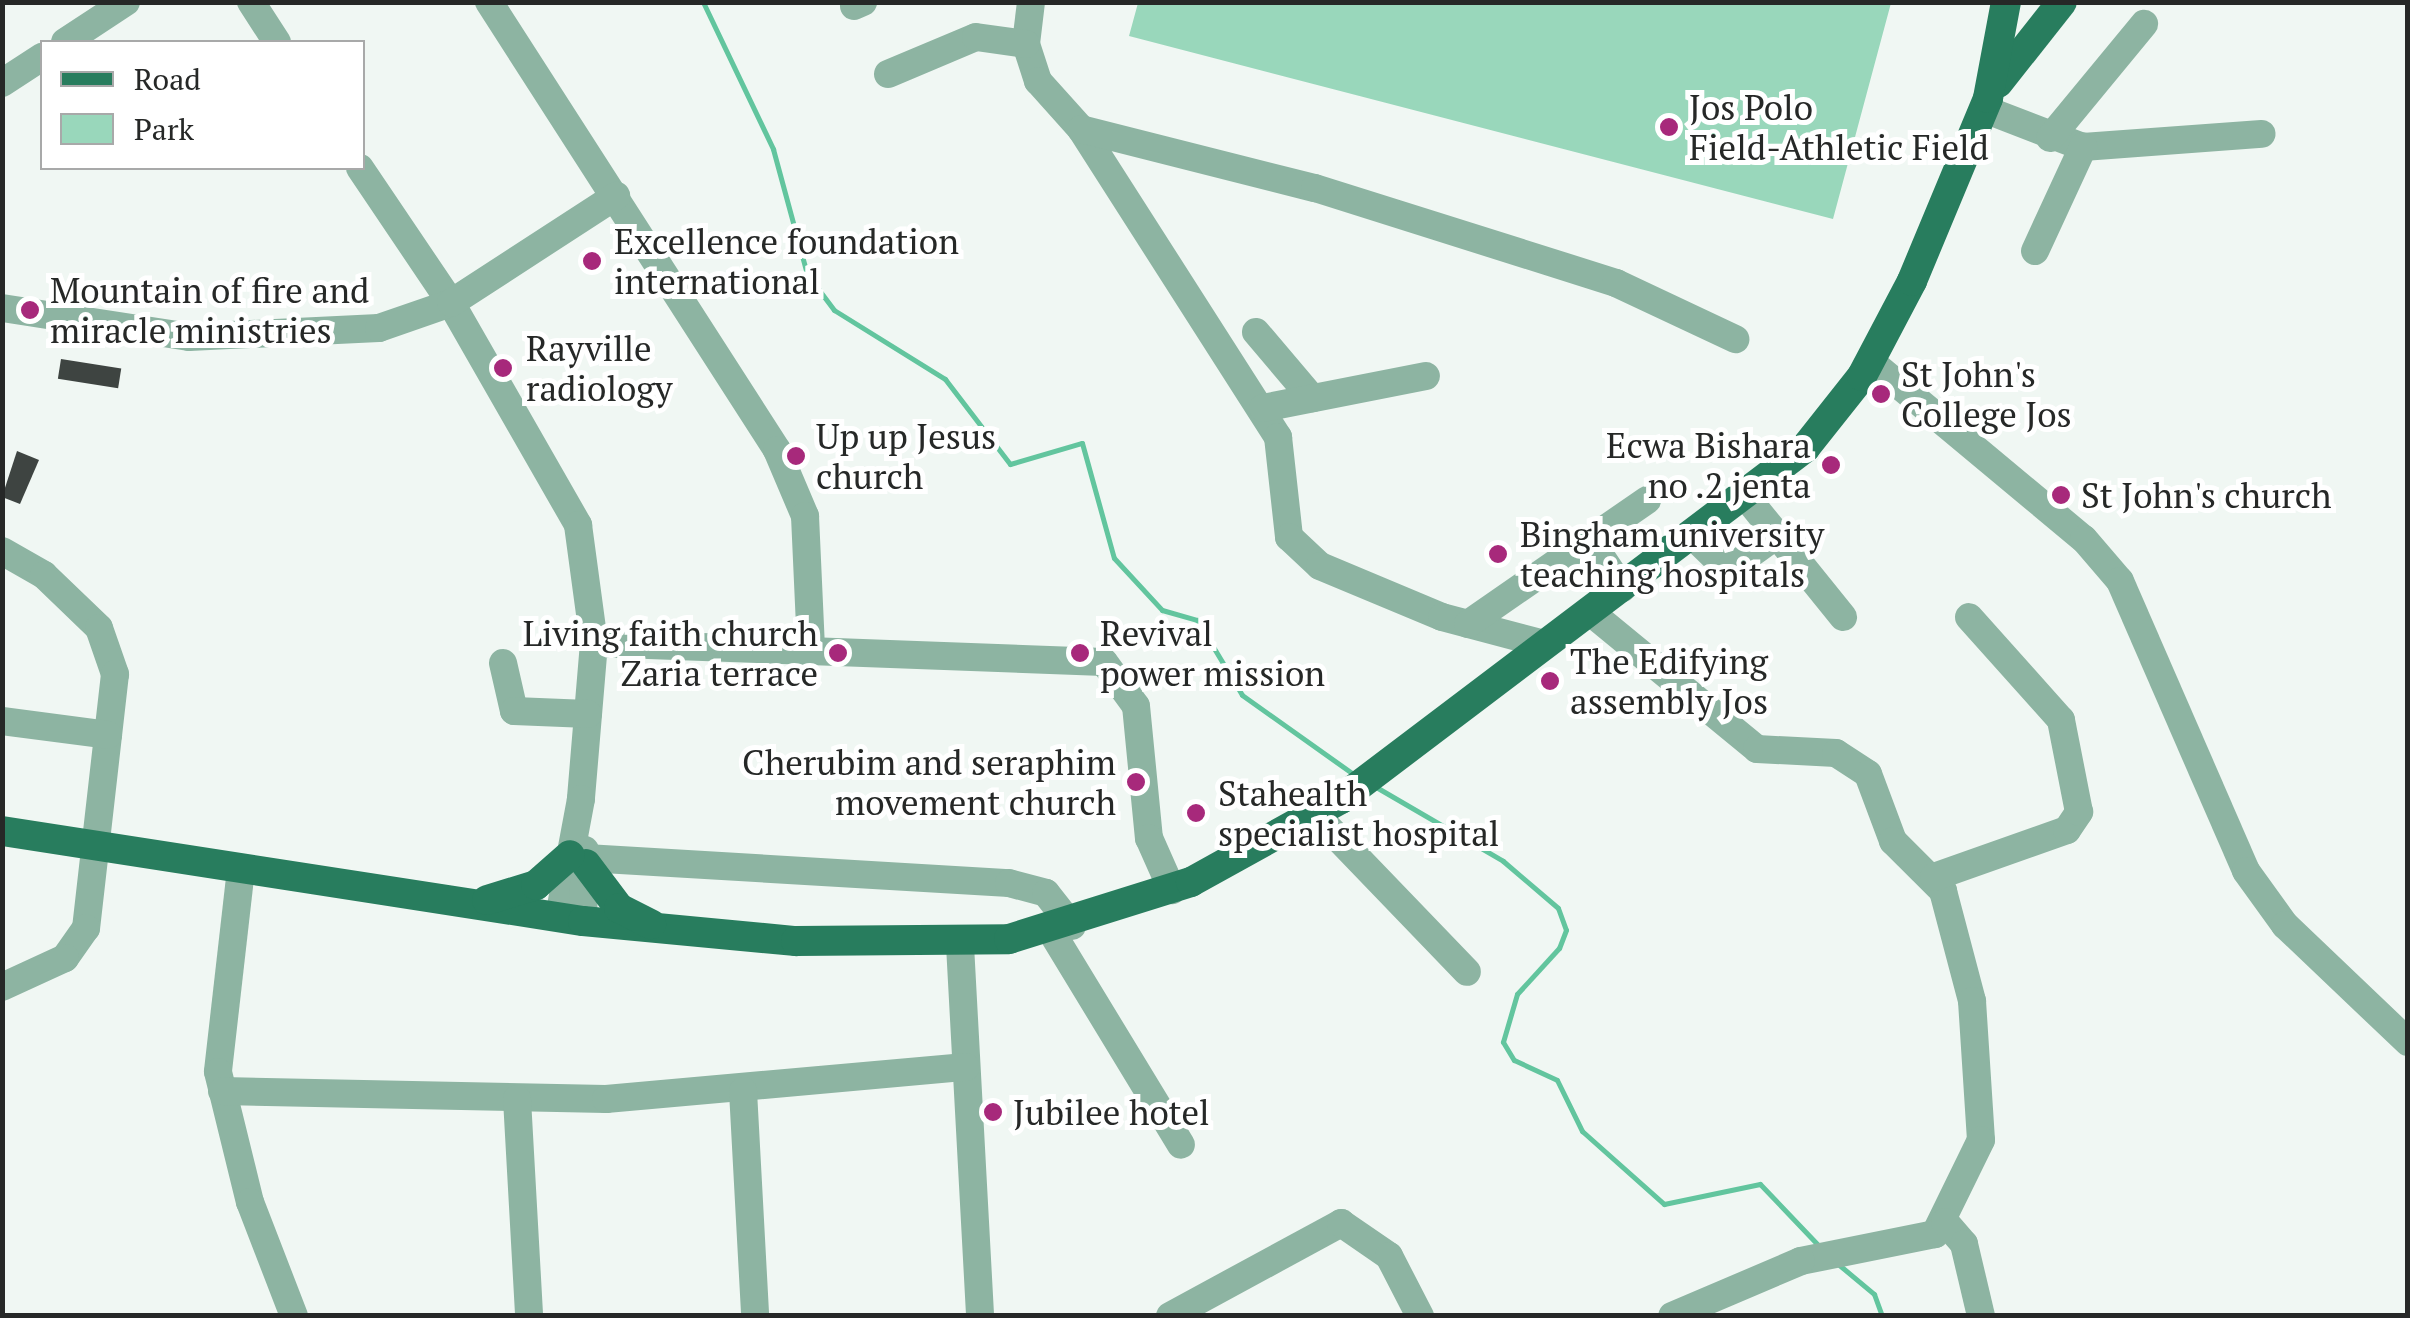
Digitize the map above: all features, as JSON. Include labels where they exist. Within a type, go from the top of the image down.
[{"type":"main road","points":[[1986,104],[2006,2]]},
{"type":"main road","points":[[2,831],[672,932],[960,945],[1062,928],[1172,890],[1328,806],[1374,774],[1544,644],[1747,498],[1805,448],[1870,361],[1986,104],[2062,2]]},
{"type":"main road","points":[[472,904],[536,885],[581,859],[620,908],[672,932]]},
{"type":"street","points":[[68,40],[126,2]]},
{"type":"street","points":[[251,2],[276,40]]},
{"type":"street","points":[[489,2],[616,196],[796,489],[810,550],[811,649]]},
{"type":"street","points":[[1031,2],[1026,44],[1038,81],[1082,129],[1278,437],[1289,536],[1320,566],[1468,624],[1544,644]]},
{"type":"street","points":[[2050,138],[2144,24]]},
{"type":"street","points":[[888,74],[976,37],[1026,44]]},
{"type":"street","points":[[2,83],[40,58]]},
{"type":"street","points":[[1986,104],[2050,138],[2083,146],[2262,134]]},
{"type":"street","points":[[1082,129],[1314,188],[1616,284],[1735,338]]},
{"type":"street","points":[[2035,251],[2083,146]]},
{"type":"street","points":[[361,170],[451,303],[578,525],[594,643],[581,859],[571,919]]},
{"type":"street","points":[[2,308],[110,331],[263,339],[379,328],[451,303],[616,196]]},
{"type":"street","points":[[1256,332],[1312,398]]},
{"type":"street","points":[[1870,361],[2084,539],[2120,581],[2246,872],[2285,925],[2402,1024]]},
{"type":"street","points":[[1262,408],[1426,376]]},
{"type":"street","points":[[1747,498],[1843,617]]},
{"type":"street","points":[[1468,624],[1648,500]]},
{"type":"street","points":[[1694,537],[1728,570],[1777,535]]},
{"type":"street","points":[[1590,540],[1622,588]]},
{"type":"street","points":[[2,551],[44,574],[108,642],[108,735],[78,945],[2,987]]},
{"type":"street","points":[[1589,611],[1757,749],[1836,753],[1858,764],[1893,841],[1934,878],[1951,908],[1982,1086],[1981,1140],[1945,1222],[1923,1239],[1847,1249],[1801,1260],[1672,1316]]},
{"type":"street","points":[[1934,878],[2067,830],[2080,812],[2060,720],[1969,617]]},
{"type":"street","points":[[594,643],[1104,662],[1136,706],[1149,838],[1172,890]]},
{"type":"street","points":[[503,663],[514,711],[588,714]]},
{"type":"street","points":[[2,720],[108,735]]},
{"type":"street","points":[[1328,806],[1468,972]]},
{"type":"street","points":[[581,859],[1010,883],[1046,893],[1181,1145]]},
{"type":"street","points":[[241,869],[219,1010],[222,1091],[250,1202],[294,1316]]},
{"type":"street","points":[[960,945],[980,1316]]},
{"type":"street","points":[[222,1091],[517,1099],[743,1091],[966,1067]]},
{"type":"street","points":[[743,1091],[756,1316]]},
{"type":"street","points":[[517,1099],[529,1316]]},
{"type":"street","points":[[1945,1222],[1964,1244],[1981,1316]]},
{"type":"street","points":[[1170,1316],[1341,1223],[1390,1256],[1420,1316]]},
{"type":"green space","name":"Jos Polo Field-Athletic Field","points":[[1138,2],[1891,3],[1833,219],[1129,36]]},
{"type":"building","points":[[61,359],[121,369],[118,388],[58,379]]},
{"type":"building","points":[[17,451],[39,460],[20,504],[2,497]]},
{"type":"waterway","points":[[703,2],[773,149],[807,274],[834,310],[945,379],[1010,464],[1082,443],[1114,558],[1162,610],[1197,620],[1242,695],[1353,774]]},
{"type":"waterway","points":[[1376,787],[1503,861],[1558,908],[1566,930],[1559,948],[1517,994],[1503,1042],[1514,1060],[1557,1080],[1582,1131],[1664,1204],[1760,1184],[1819,1246]]},
{"type":"waterway","points":[[1838,1264],[1874,1294],[1882,1316]]},
{"type":"place","name":"Jos Polo Field-Athletic Field","points":[[1669,127]]},
{"type":"place","name":"Excellence foundation international","points":[[592,261]]},
{"type":"place","name":"Mountain of fire and miracle ministries","points":[[30,310]]},
{"type":"place","name":"Rayville radiology","points":[[503,368]]},
{"type":"place","name":"St John's College Jos","points":[[1881,394]]},
{"type":"place","name":"Up up Jesus church","points":[[796,456]]},
{"type":"place","name":"Ecwa Bishara no .2 jenta","points":[[1831,465]]},
{"type":"place","name":"St John's church","points":[[2061,495]]},
{"type":"place","name":"Bingham university teaching hospitals","points":[[1498,554]]},
{"type":"place","name":"Living faith church Zaria terrace","points":[[838,653]]},
{"type":"place","name":"Revival power mission","points":[[1080,653]]},
{"type":"place","name":"The Edifying assembly Jos","points":[[1550,681]]},
{"type":"place","name":"Cherubim and seraphim movement church","points":[[1136,782]]},
{"type":"place","name":"Stahealth specialist hospital","points":[[1196,813]]},
{"type":"place","name":"Jubilee hotel","points":[[993,1112]]}]
